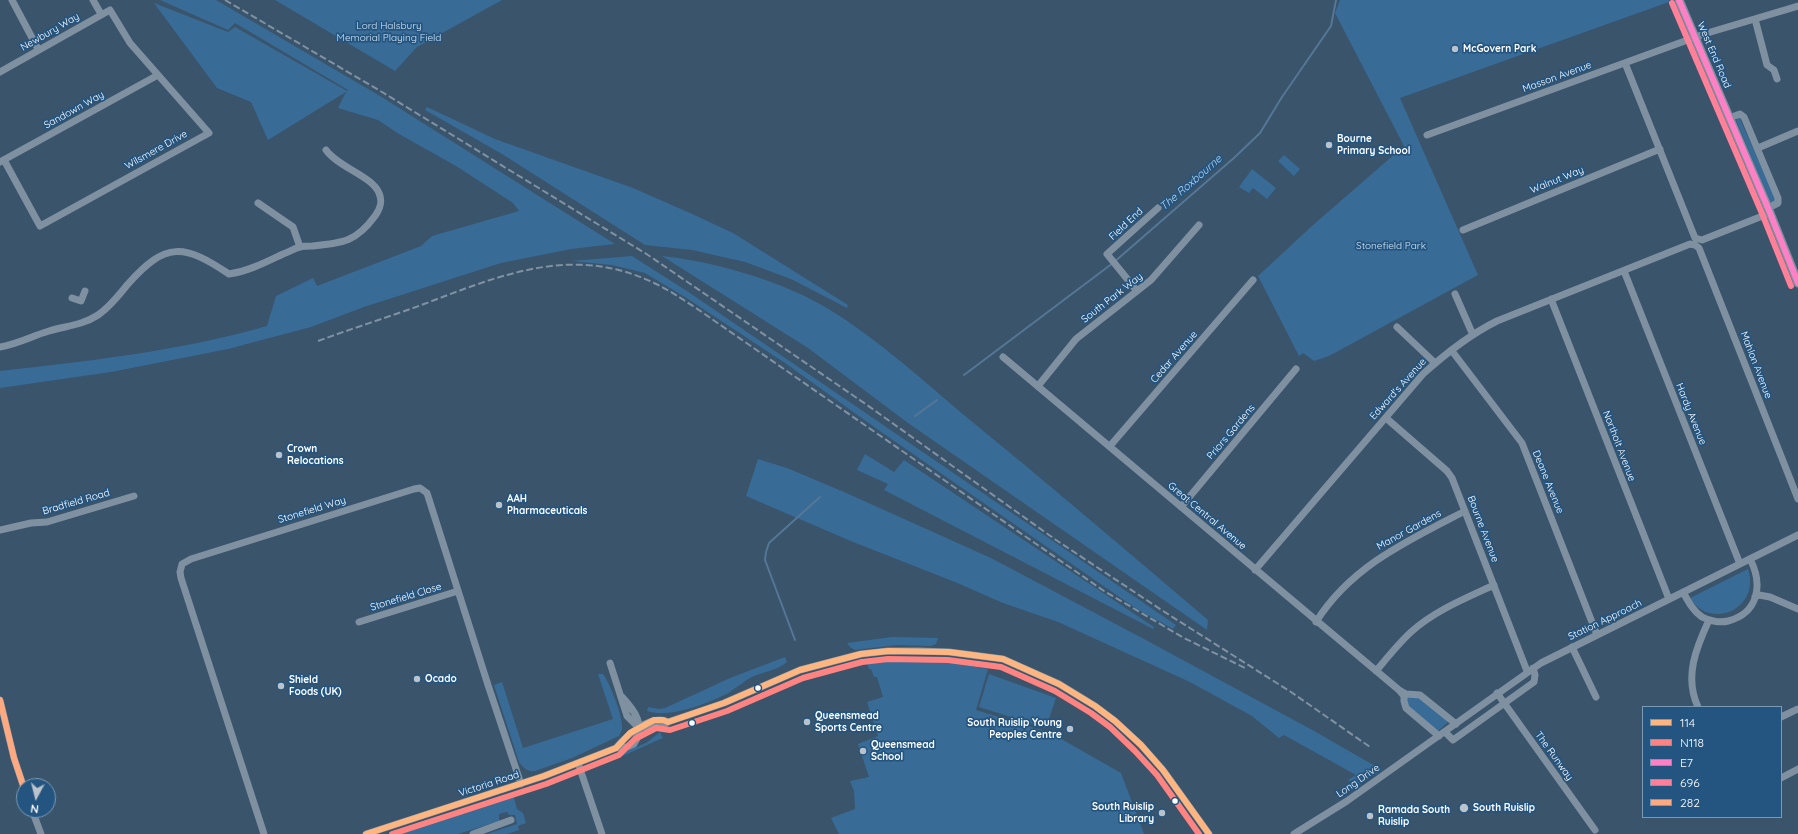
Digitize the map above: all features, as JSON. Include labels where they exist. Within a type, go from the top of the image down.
[{"type":"main road","name":"West End Road","points":[[1679,0],[1769,210],[1798,283]]},
{"type":"street","points":[[12,0],[38,49]]},
{"type":"street","points":[[93,0],[101,14]]},
{"type":"street","name":"Masson Avenue","points":[[1427,135],[1694,38],[1798,6]]},
{"type":"street","name":"Newbury Way","points":[[0,72],[38,49],[110,10]]},
{"type":"street","name":"Wilsmere Drive","points":[[2,161],[40,226],[209,133],[130,43],[110,10]]},
{"type":"street","points":[[1755,19],[1766,65],[1774,70],[1777,79]]},
{"type":"street","points":[[1625,63],[1694,235],[1698,239],[1702,240],[1769,210],[1778,202],[1778,198],[1744,117],[1737,114],[1729,118]]},
{"type":"street","name":"Sandown Way","points":[[2,161],[158,75]]},
{"type":"street","points":[[1758,148],[1798,131]]},
{"type":"street","points":[[0,347],[16,344],[50,331],[77,325],[98,315],[146,266],[167,253],[176,251],[193,253],[229,274],[259,266],[300,247],[339,243],[349,240],[366,229],[380,210],[381,198],[375,186],[332,158],[326,150]]},
{"type":"street","name":"Walnut Way","points":[[1463,230],[1660,150]]},
{"type":"street","points":[[258,203],[293,227],[300,247]]},
{"type":"street","name":"Field End","points":[[1137,291],[1107,254],[1158,208]]},
{"type":"street","name":"South Park Way","points":[[1038,386],[1076,339],[1151,280],[1199,225]]},
{"type":"street","name":"Edward's Avenue","points":[[1255,570],[1423,374],[1435,363],[1452,352],[1473,335],[1496,321],[1690,244]]},
{"type":"street","name":"Mahlon Avenue","points":[[1690,244],[1695,244],[1699,248],[1798,499]]},
{"type":"street","name":"Hardy Avenue","points":[[1624,271],[1740,564]]},
{"type":"street","name":"Cedar Avenue","points":[[1110,446],[1253,280]]},
{"type":"street","points":[[72,298],[81,301],[85,291]]},
{"type":"street","points":[[1455,294],[1473,335]]},
{"type":"street","name":"Northolt Avenue","points":[[1551,299],[1669,599]]},
{"type":"street","points":[[1397,327],[1435,363]]},
{"type":"street","name":"Deane Avenue","points":[[1452,352],[1522,443],[1598,635]]},
{"type":"street","name":"Great Central Avenue","points":[[1003,357],[1110,446],[1316,622],[1399,690],[1406,694],[1420,695],[1456,724]]},
{"type":"street","name":"Priors Gardens","points":[[1181,507],[1296,369]]},
{"type":"street","name":"Bourne Avenue","points":[[1386,418],[1447,471],[1452,478],[1494,585],[1530,670]]},
{"type":"street","name":"Stonefield Way","points":[[264,834],[181,578],[180,572],[182,564],[185,561],[420,488],[427,493],[521,784]]},
{"type":"street","name":"Bradfield Road","points":[[0,530],[30,523],[47,522],[134,496]]},
{"type":"street","name":"Manor Gardens","points":[[1316,622],[1351,580],[1383,555],[1465,511]]},
{"type":"street","name":"Station Approach","points":[[1432,741],[1530,670],[1572,647],[1798,535]]},
{"type":"street","points":[[1683,592],[1690,605],[1696,612],[1709,620],[1725,622],[1737,618],[1749,609],[1755,597],[1756,574],[1750,559]]},
{"type":"street","points":[[1376,671],[1402,641],[1423,623],[1453,605],[1494,585]]},
{"type":"street","name":"Stonefield Close","points":[[359,622],[458,591]]},
{"type":"street","points":[[1755,597],[1759,595],[1770,597],[1798,609]]},
{"type":"street","points":[[1698,706],[1692,689],[1692,664],[1709,620]]},
{"type":"street","points":[[1572,647],[1596,697]]},
{"type":"street","name":"Victoria Road","points":[[616,748],[630,733],[654,720],[663,720],[668,722],[724,703],[800,670],[861,654],[888,651],[949,652],[1003,659],[1059,684],[1096,706],[1115,721],[1141,745],[1163,770],[1209,834]]},
{"type":"street","points":[[610,663],[622,697],[635,711],[640,728]]},
{"type":"street","points":[[1505,703],[1534,682],[1535,675],[1530,670]]},
{"type":"street","name":"Great Central Avenue","points":[[1399,690],[1404,696],[1406,708],[1442,734],[1453,740],[1505,703]]},
{"type":"street","name":"The Runway","points":[[1497,693],[1595,830]]},
{"type":"street","points":[[0,700],[14,758],[21,778]]},
{"type":"street","points":[[1782,717],[1798,709]]},
{"type":"street","name":"Victoria Road","points":[[366,834],[521,784],[616,748],[627,747],[634,744],[640,728]]},
{"type":"street","name":"Long Drive","points":[[1294,834],[1347,801],[1432,741]]},
{"type":"street","points":[[578,763],[602,834]]},
{"type":"street","points":[[1782,777],[1798,769]]},
{"type":"street","points":[[35,818],[41,834]]},
{"type":"street","points":[[473,834],[510,820]]},
{"type":"green space","points":[[160,0],[216,0],[380,96],[615,244],[571,249],[501,263],[364,307],[311,327],[228,349],[111,372],[0,388],[0,371],[101,359],[168,349],[234,335],[267,326],[276,296],[313,278],[317,286],[421,246],[432,236],[519,211],[513,203],[456,166],[399,134],[378,120],[338,108],[346,92],[268,140],[251,102],[217,88],[154,3],[228,32],[235,27],[347,91],[348,90],[235,23],[228,30]]},
{"type":"green space","name":"Lord Halsbury Memorial Playing Field","points":[[275,0],[502,0],[417,47],[395,71]]},
{"type":"green space","name":"Stonefield Park","points":[[1340,0],[1669,0],[1669,2],[1400,98],[1478,275],[1329,356],[1314,361],[1303,353],[1299,356],[1258,276],[1313,225],[1404,146],[1335,13]]},
{"type":"green space","points":[[427,107],[495,139],[633,188],[733,233],[848,305],[847,308],[791,279],[745,262],[692,250],[645,245],[502,154],[425,110]]},
{"type":"green space","points":[[1739,117],[1775,197],[1775,202],[1770,202],[1736,120]]},
{"type":"green space","points":[[1284,155],[1300,169],[1294,176],[1278,161]]},
{"type":"green space","points":[[1252,169],[1276,188],[1267,199],[1253,188],[1249,193],[1239,187]]},
{"type":"green space","points":[[632,256],[690,293],[1176,625],[1173,629],[1137,609],[877,429],[785,363],[685,297],[645,273],[612,265],[571,261]]},
{"type":"green space","points":[[662,256],[701,262],[763,279],[801,294],[856,327],[912,371],[1208,620],[1207,630],[908,423],[808,348]]},
{"type":"green space","points":[[865,454],[894,472],[904,460],[1154,627],[1153,629],[884,490],[888,484],[857,470]]},
{"type":"green space","points":[[758,459],[787,468],[844,492],[991,558],[1316,732],[1382,770],[1359,785],[1348,780],[1356,775],[1284,735],[1279,738],[1252,716],[1190,682],[1058,622],[1003,603],[955,582],[853,542],[746,496]]},
{"type":"green space","points":[[1748,569],[1750,583],[1747,595],[1741,604],[1731,611],[1721,614],[1709,613],[1699,608],[1690,598]]},
{"type":"green space","points":[[892,637],[938,638],[936,644],[931,646],[897,645],[855,650],[847,643]]},
{"type":"green space","points":[[785,657],[787,662],[773,670],[750,678],[730,692],[712,701],[689,709],[666,713],[647,711],[648,707],[659,709],[665,708],[730,678]]},
{"type":"green space","points":[[881,660],[938,660],[988,669],[976,710],[1051,733],[1121,773],[1144,834],[839,834],[831,818],[855,809],[854,791],[850,781],[869,777],[858,744],[878,736],[867,702],[883,697],[877,677],[874,677],[867,664],[826,673],[826,671]]},
{"type":"green space","points":[[598,674],[603,674],[616,701],[622,725],[622,730],[619,736],[572,758],[535,771],[530,771],[524,768],[519,762],[494,685],[502,682],[523,748],[613,719]]},
{"type":"green space","points":[[989,674],[1056,698],[1046,728],[979,707]]},
{"type":"green space","points":[[1407,697],[1419,698],[1448,722],[1438,731],[1412,712],[1406,702]]},
{"type":"green space","points":[[660,732],[663,738],[618,758],[617,755],[646,743]]},
{"type":"green space","points":[[513,794],[517,809],[523,813],[526,823],[518,826],[519,830],[507,834],[487,834],[517,824],[515,815],[509,815],[507,812],[499,814],[499,821],[458,834],[394,834]]},
{"type":"waterway","name":"The Roxbourne","points":[[964,375],[1113,263],[1235,157],[1260,133],[1282,97],[1331,26],[1336,0]]},
{"type":"waterway","name":"The Roxbourne","points":[[915,416],[937,400]]},
{"type":"waterway","name":"The Roxbourne","points":[[795,640],[765,560],[766,552],[769,543],[820,497]]},
{"type":"railway","points":[[225,0],[382,92],[648,255],[867,405],[1056,540],[1163,611],[1291,692],[1370,747]]},
{"type":"railway","points":[[318,341],[509,274],[538,268],[566,265],[595,266],[624,272],[654,283],[696,308],[1104,591],[1184,638],[1247,669]]},
{"type":"transit line","name":"E7","points":[[1679,0],[1768,208],[1798,283]]},
{"type":"transit line","name":"696","points":[[1672,3],[1761,211],[1791,286]]},
{"type":"transit line","name":"114","points":[[366,834],[544,776],[616,748],[630,733],[654,720],[663,720],[668,722],[724,703],[800,670],[861,654],[888,651],[949,652],[1003,659],[1059,684],[1095,706],[1115,721],[1141,745],[1163,770],[1209,834]]},
{"type":"transit line","name":"N118","points":[[392,834],[546,784],[619,755],[635,739],[656,728],[670,730],[727,711],[803,678],[862,662],[888,659],[948,660],[1001,667],[1055,691],[1091,713],[1110,727],[1135,751],[1157,775],[1199,834]]},
{"type":"transit line","name":"282","points":[[0,700],[14,758],[21,778]]},
{"type":"place","name":"McGovern Park","points":[[1455,49]]},
{"type":"place","name":"Bourne Primary School","points":[[1329,145]]},
{"type":"place","name":"Crown Relocations","points":[[279,455]]},
{"type":"place","name":"AAH Pharmaceuticals","points":[[499,505]]},
{"type":"place","name":"Ocado","points":[[417,679]]},
{"type":"place","name":"Shield Foods (UK)","points":[[281,686]]},
{"type":"place","name":"Queensmead Sports Centre","points":[[807,722]]},
{"type":"place","name":"South Ruislip Young Peoples Centre","points":[[1070,729]]},
{"type":"place","name":"Queensmead School","points":[[863,751]]},
{"type":"place","name":"South Ruislip","points":[[1464,808]]},
{"type":"place","name":"South Ruislip Library","points":[[1162,813]]},
{"type":"place","name":"Ramada South Ruislip","points":[[1370,816]]}]
